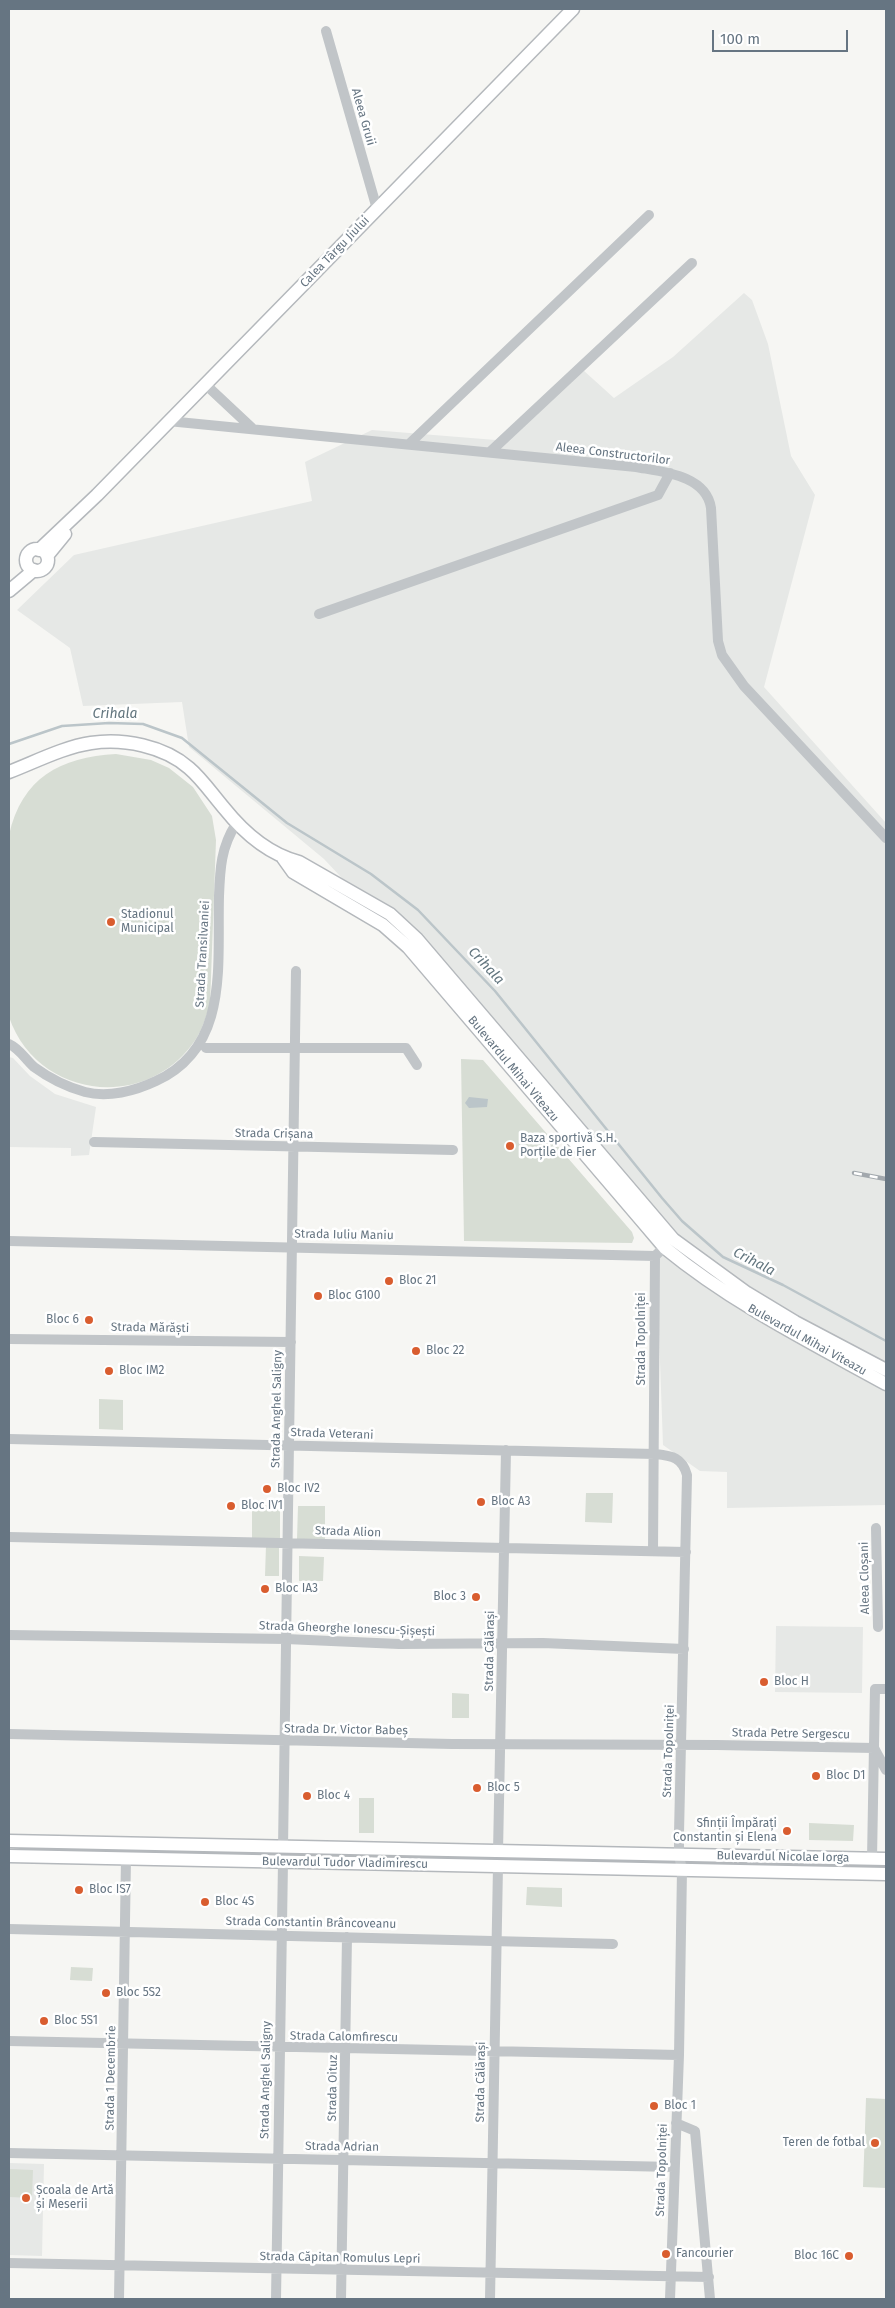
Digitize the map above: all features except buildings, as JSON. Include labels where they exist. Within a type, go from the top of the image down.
[{"type":"main road","name":"Calea Târgu Jiului","points":[[43,553],[168,421],[573,9]]},
{"type":"main road","points":[[9,584],[30,567],[45,568],[48,562],[43,553],[30,553],[30,567],[9,590]]},
{"type":"main road","name":"Bulevardul Mihai Viteazu","points":[[9,772],[91,743],[122,742],[141,745],[173,757],[188,767],[236,824],[252,837],[283,858],[300,862],[390,914],[417,939],[664,1247],[695,1273],[740,1304],[853,1359],[886,1370]]},
{"type":"main road","name":"Bulevardul Mihai Viteazu","points":[[853,1359],[886,1384]]},
{"type":"main road","name":"Bulevardul Tudor Vladimirescu","points":[[9,1841],[679,1855]]},
{"type":"main road","name":"Bulevardul Nicolae Iorga","points":[[679,1855],[886,1859]]},
{"type":"main road","name":"Bulevardul Tudor Vladimirescu","points":[[9,1856],[682,1870]]},
{"type":"main road","name":"Bulevardul Nicolae Iorga","points":[[682,1870],[886,1874]]},
{"type":"street","name":"Aleea Gruii","points":[[326,31],[377,209]]},
{"type":"street","points":[[409,444],[649,215]]},
{"type":"street","points":[[490,452],[692,263]]},
{"type":"street","points":[[205,384],[252,428]]},
{"type":"street","name":"Aleea Constructorilor","points":[[168,421],[636,467],[670,473],[696,484],[710,499],[718,641],[722,655],[731,671],[886,838]]},
{"type":"street","points":[[319,614],[658,495],[670,473]]},
{"type":"street","name":"Strada Transilvaniei","points":[[9,1044],[49,1076],[86,1092],[107,1094],[128,1091],[148,1085],[168,1075],[188,1059],[198,1048],[211,1022],[216,998],[221,861],[228,837],[236,824]]},
{"type":"street","name":"Strada Anghel Saligny","points":[[283,1848],[296,971]]},
{"type":"street","points":[[206,1048],[406,1048],[417,1066]]},
{"type":"street","name":"Strada Crișana","points":[[94,1142],[453,1150]]},
{"type":"street","name":"Strada Iuliu Maniu","points":[[9,1241],[293,1246],[664,1247]]},
{"type":"street","name":"Strada Topolniței","points":[[664,1247],[655,1454],[672,1456],[685,1465],[687,1474],[679,1855],[682,1870],[679,2055],[670,2299]]},
{"type":"street","name":"Strada Mărăști","points":[[9,1339],[291,1342]]},
{"type":"street","name":"Strada Veterani","points":[[9,1439],[655,1454]]},
{"type":"street","name":"Strada Călărași","points":[[498,1852],[506,1450]]},
{"type":"street","points":[[653,1552],[655,1454]]},
{"type":"street","name":"Aleea Cloșani","points":[[876,1528],[878,1627]]},
{"type":"street","name":"Strada Alion","points":[[9,1537],[686,1552]]},
{"type":"street","name":"Strada Gheorghe Ionescu-Șișești","points":[[9,1635],[286,1639],[399,1644],[543,1643],[684,1649]]},
{"type":"street","points":[[872,1858],[875,1689],[886,1689]]},
{"type":"street","name":"Strada Dr. Victor Babeș","points":[[9,1734],[284,1742],[501,1745],[682,1744]]},
{"type":"street","name":"Strada Petre Sergescu","points":[[682,1744],[874,1748]]},
{"type":"street","points":[[874,1748],[886,1770]]},
{"type":"street","name":"Strada 1 Decembrie","points":[[119,2299],[125,2044],[126,1858]]},
{"type":"street","name":"Strada Anghel Saligny","points":[[276,2299],[283,1862]]},
{"type":"street","name":"Strada Călărași","points":[[490,2299],[498,1866]]},
{"type":"street","name":"Strada Constantin Brâncoveanu","points":[[9,1929],[613,1944]]},
{"type":"street","name":"Strada Oituz","points":[[341,2299],[347,1937]]},
{"type":"street","name":"Strada Calomfirescu","points":[[9,2041],[346,2050],[679,2055]]},
{"type":"street","points":[[676,2123],[695,2131],[710,2299]]},
{"type":"street","name":"Strada Adrian","points":[[9,2153],[674,2167]]},
{"type":"street","name":"Strada Căpitan Romulus Lepri","points":[[9,2263],[709,2277]]},
{"type":"shaded area","points":[[744,293],[752,300],[768,344],[791,456],[815,495],[764,687],[886,823],[886,1505],[727,1508],[727,1472],[700,1471],[663,1445],[656,1250],[463,1007],[324,859],[189,747],[182,702],[83,706],[70,648],[17,610],[74,555],[312,501],[305,462],[372,430],[508,441],[583,370],[614,398],[673,357]]},
{"type":"shaded area","name":"Stadionul Municipal","points":[[116,754],[151,760],[169,768],[193,787],[212,816],[216,840],[210,1005],[202,1026],[191,1046],[170,1067],[145,1080],[118,1087],[91,1086],[65,1078],[42,1064],[22,1044],[9,1017],[9,835],[15,815],[23,799],[46,774],[77,760]]},
{"type":"shaded area","points":[[9,1057],[13,1058],[30,1076],[55,1094],[96,1107],[89,1155],[71,1156],[71,1148],[9,1147]]},
{"type":"shaded area","name":"Baza sportivă S.H. Porțile de Fier","points":[[461,1059],[483,1060],[632,1232],[634,1238],[632,1243],[464,1241]]},
{"type":"shaded area","points":[[469,1097],[488,1099],[487,1107],[469,1108],[465,1103]]},
{"type":"shaded area","points":[[99,1399],[123,1400],[123,1430],[99,1429]]},
{"type":"shaded area","points":[[586,1493],[613,1493],[612,1523],[585,1522]]},
{"type":"shaded area","points":[[252,1505],[280,1505],[280,1538],[252,1538]]},
{"type":"shaded area","points":[[298,1506],[325,1506],[325,1539],[297,1539]]},
{"type":"shaded area","points":[[266,1545],[279,1546],[279,1576],[265,1576]]},
{"type":"shaded area","points":[[299,1556],[324,1557],[323,1581],[299,1581]]},
{"type":"shaded area","points":[[776,1626],[863,1627],[862,1693],[775,1692]]},
{"type":"shaded area","points":[[452,1693],[469,1694],[469,1718],[452,1718]]},
{"type":"shaded area","points":[[359,1798],[374,1798],[374,1833],[359,1833]]},
{"type":"shaded area","points":[[809,1823],[854,1825],[853,1841],[809,1840]]},
{"type":"shaded area","points":[[527,1887],[562,1888],[562,1907],[526,1905]]},
{"type":"shaded area","points":[[71,1967],[93,1968],[92,1981],[70,1980]]},
{"type":"shaded area","name":"Teren de fotbal","points":[[866,2098],[886,2099],[886,2188],[863,2187]]},
{"type":"shaded area","name":"Școala de Artă și Meserii","points":[[9,2163],[44,2164],[42,2256],[9,2255]]},
{"type":"shaded area","points":[[9,2169],[33,2170],[32,2198],[9,2197]]},
{"type":"waterway","name":"Crihala","points":[[9,744],[62,726],[109,723],[143,724],[182,738],[287,823],[371,874],[418,910],[495,991],[682,1221],[723,1257],[783,1285],[886,1341]]},
{"type":"railway","points":[[854,1173],[886,1179]]},
{"type":"place","name":"Stadionul Municipal","points":[[111,922]]},
{"type":"place","name":"Baza sportivă S.H. Porțile de Fier","points":[[510,1146]]},
{"type":"place","name":"Bloc 21","points":[[389,1281]]},
{"type":"place","name":"Bloc G100","points":[[318,1296]]},
{"type":"place","name":"Bloc 6","points":[[89,1320]]},
{"type":"place","name":"Bloc 22","points":[[416,1351]]},
{"type":"place","name":"Bloc IM2","points":[[109,1371]]},
{"type":"place","name":"Bloc IV2","points":[[267,1489]]},
{"type":"place","name":"Bloc A3","points":[[481,1502]]},
{"type":"place","name":"Bloc IV1","points":[[231,1506]]},
{"type":"place","name":"Bloc IA3","points":[[265,1589]]},
{"type":"place","name":"Bloc 3","points":[[476,1597]]},
{"type":"place","name":"Bloc H","points":[[764,1682]]},
{"type":"place","name":"Bloc D1","points":[[816,1776]]},
{"type":"place","name":"Bloc 5","points":[[477,1788]]},
{"type":"place","name":"Bloc 4","points":[[307,1796]]},
{"type":"place","name":"Sfinții Împărați Constantin și Elena","points":[[787,1831]]},
{"type":"place","name":"Bloc IS7","points":[[79,1890]]},
{"type":"place","name":"Bloc 4S","points":[[205,1902]]},
{"type":"place","name":"Bloc 5S2","points":[[106,1993]]},
{"type":"place","name":"Bloc 5S1","points":[[44,2021]]},
{"type":"place","name":"Bloc 1","points":[[654,2106]]},
{"type":"place","name":"Teren de fotbal","points":[[875,2143]]},
{"type":"place","name":"Școala de Artă și Meserii","points":[[26,2198]]},
{"type":"place","name":"Fancourier","points":[[666,2254]]},
{"type":"place","name":"Bloc 16C","points":[[849,2256]]}]
